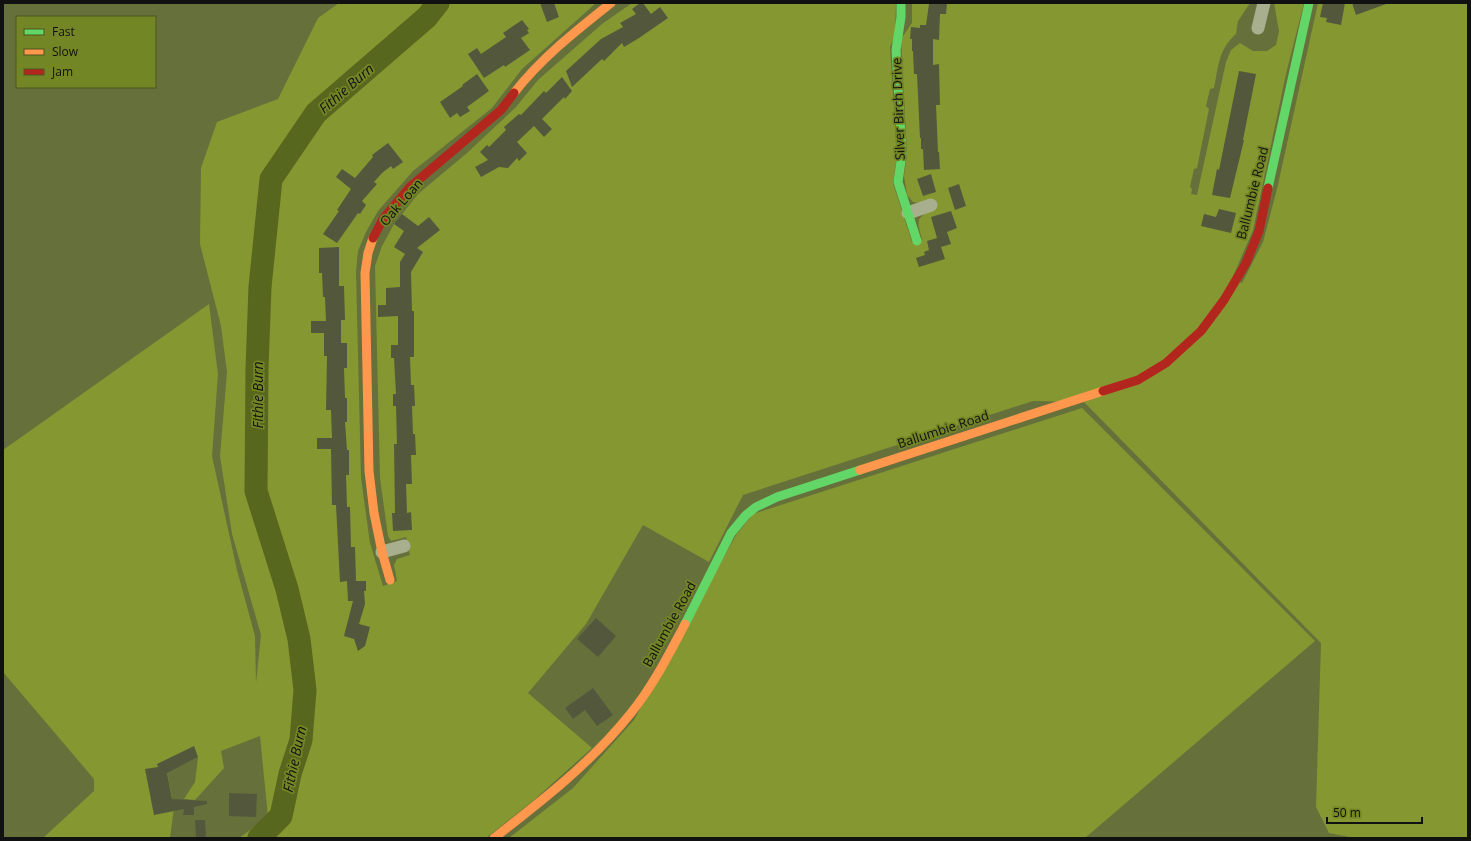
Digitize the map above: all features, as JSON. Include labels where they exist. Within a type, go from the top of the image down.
[{"type":"street","name":"Oak Loan","points":[[390,580],[382,552],[374,513],[369,463],[365,273],[368,253],[374,236],[383,219],[410,187],[501,110],[528,75],[581,27],[612,3]]},
{"type":"street","name":"Silver Birch Drive","points":[[901,3],[901,18],[896,50],[902,154],[898,182],[917,241]]},
{"type":"street","points":[[1258,28],[1264,3]]},
{"type":"street","name":"Ballumbie Road","points":[[494,838],[538,804],[596,752],[631,712],[679,636],[731,533],[741,518],[754,507],[777,496],[1138,380],[1166,363],[1201,331],[1224,300],[1246,263],[1258,231],[1309,3]]},
{"type":"street","points":[[908,213],[931,206]]},
{"type":"street","points":[[382,552],[404,546]]},
{"type":"green space","points":[[339,3],[596,3],[522,69],[492,108],[413,171],[378,211],[366,232],[358,251],[356,272],[361,478],[370,543],[383,586],[397,581],[394,565],[397,559],[410,555],[406,537],[391,541],[388,536],[380,478],[375,266],[382,246],[394,224],[418,194],[467,153],[516,107],[538,80],[602,24],[632,3],[896,3],[895,36],[890,47],[897,155],[893,183],[912,242],[922,239],[919,228],[920,218],[933,210],[929,200],[920,203],[913,202],[907,195],[904,176],[907,154],[901,39],[912,23],[912,3],[1250,3],[1238,21],[1236,34],[1222,52],[1214,88],[1210,89],[1206,106],[1209,109],[1197,168],[1194,169],[1190,187],[1192,189],[1191,194],[1197,195],[1226,62],[1231,50],[1240,43],[1253,51],[1267,51],[1276,45],[1279,31],[1274,3],[1304,3],[1286,74],[1253,230],[1232,279],[1242,283],[1263,242],[1277,189],[1318,3],[1468,3],[1468,838],[1355,838],[1329,833],[1316,807],[1321,643],[1084,402],[1033,401],[743,495],[709,562],[643,525],[586,624],[528,693],[592,748],[534,800],[486,838],[239,838],[268,817],[260,736],[221,751],[224,768],[195,800],[184,799],[195,782],[198,757],[167,772],[174,808],[170,838],[43,838],[94,791],[94,779],[3,672],[3,450],[209,304],[218,374],[212,456],[237,570],[255,636],[256,683],[261,635],[232,534],[220,456],[227,372],[221,326],[200,244],[201,168],[217,122],[278,99],[318,18]]},
{"type":"green space","points":[[1082,408],[1315,641],[1085,838],[509,838],[573,788],[634,720],[736,535],[753,514]]},
{"type":"building","points":[[540,3],[554,3],[559,17],[547,22]]},
{"type":"building","points":[[640,3],[643,3],[651,14],[660,7],[668,18],[624,47],[622,43],[604,61],[602,59],[572,87],[566,71],[601,39],[623,27],[620,23],[636,14],[632,9]]},
{"type":"building","points":[[947,3],[946,14],[940,14],[939,40],[933,39],[933,65],[939,64],[940,105],[936,105],[940,169],[924,170],[923,149],[921,149],[920,138],[917,74],[914,74],[912,39],[910,39],[911,27],[920,28],[920,25],[926,25],[929,4]]},
{"type":"building","points":[[1323,3],[1345,3],[1341,25],[1326,22],[1327,18],[1320,17]]},
{"type":"building","points":[[1352,3],[1386,3],[1386,4],[1356,15]]},
{"type":"building","points":[[522,20],[529,29],[527,30],[529,33],[521,38],[530,50],[505,67],[504,65],[484,78],[468,54],[477,48],[481,54],[506,37],[503,33]]},
{"type":"building","points":[[1239,71],[1256,74],[1244,140],[1230,198],[1212,195],[1217,169],[1219,170]]},
{"type":"building","points":[[477,74],[489,91],[467,107],[470,111],[460,117],[457,113],[450,118],[440,102]]},
{"type":"building","points":[[562,77],[572,91],[542,119],[552,129],[544,137],[534,126],[517,142],[527,153],[519,161],[517,158],[508,168],[499,167],[481,177],[475,167],[488,160],[480,152],[487,145],[489,147],[506,130],[504,127],[519,114],[521,115],[544,91],[546,93]]},
{"type":"building","points":[[388,143],[403,162],[393,169],[391,166],[374,182],[377,184],[362,201],[366,205],[360,214],[358,213],[337,243],[323,234],[339,211],[337,210],[351,189],[336,177],[342,169],[355,178],[373,157],[372,155]]},
{"type":"building","points":[[931,174],[936,192],[923,196],[917,179]]},
{"type":"building","points":[[959,184],[966,206],[955,210],[948,188]]},
{"type":"building","points":[[1219,209],[1236,213],[1231,233],[1201,226],[1204,214],[1216,217]]},
{"type":"building","points":[[951,211],[957,228],[947,232],[951,244],[941,247],[945,259],[919,267],[916,258],[925,255],[924,252],[929,250],[927,241],[937,238],[931,217]]},
{"type":"building","points":[[402,214],[418,226],[429,217],[440,230],[417,248],[423,252],[411,272],[412,311],[414,311],[414,357],[410,357],[411,385],[414,385],[415,406],[412,406],[413,434],[415,434],[416,455],[411,455],[412,484],[406,484],[407,513],[411,512],[412,530],[393,531],[392,513],[395,513],[394,444],[397,444],[396,406],[393,406],[393,394],[396,394],[394,358],[391,358],[391,345],[398,345],[398,316],[378,317],[378,305],[386,305],[386,288],[400,287],[400,262],[405,254],[394,247],[404,231],[394,224]]},
{"type":"building","points":[[339,247],[339,286],[344,286],[345,320],[341,320],[341,343],[347,343],[347,368],[344,368],[345,398],[347,398],[347,422],[345,422],[347,450],[349,450],[349,475],[346,475],[347,507],[350,507],[351,547],[355,547],[356,581],[366,581],[366,591],[364,591],[365,604],[359,624],[370,627],[365,646],[358,651],[354,639],[344,636],[353,601],[348,601],[347,581],[340,582],[336,505],[332,505],[331,449],[317,449],[317,438],[332,438],[331,410],[326,410],[327,356],[324,356],[324,333],[311,333],[311,321],[326,321],[322,273],[319,273],[319,248]]},
{"type":"building","points":[[596,618],[616,636],[598,657],[577,639]]},
{"type":"building","points":[[593,688],[613,715],[597,726],[585,710],[573,719],[565,708]]},
{"type":"building","points":[[194,746],[198,757],[167,773],[172,799],[207,801],[207,804],[194,807],[194,815],[183,815],[184,809],[154,815],[145,769],[158,767],[157,764]]},
{"type":"building","points":[[229,793],[257,794],[256,817],[229,816]]},
{"type":"building","points":[[195,820],[205,820],[206,838],[196,838]]},
{"type":"waterway","name":"Fithie Burn","points":[[259,838],[281,816],[290,774],[301,740],[305,690],[299,639],[287,589],[256,491],[257,368],[260,287],[271,179],[316,113],[427,17],[438,3]]},
{"type":"traffic: fast","points":[[901,3],[901,17],[896,50],[902,154],[898,182],[917,241]]},
{"type":"traffic: fast","points":[[1268,188],[1309,3]]},
{"type":"traffic: fast","points":[[685,624],[731,533],[746,515],[756,507],[777,497],[860,470]]},
{"type":"traffic: slow","points":[[514,93],[548,56],[572,34],[611,3]]},
{"type":"traffic: slow","points":[[373,238],[368,253],[365,273],[369,471],[374,513],[382,552],[390,580]]},
{"type":"traffic: slow","points":[[860,470],[1103,391]]},
{"type":"traffic: slow","points":[[494,838],[567,779],[616,731],[639,703],[660,670],[685,624]]},
{"type":"traffic: jam","points":[[373,238],[383,219],[410,187],[501,110],[514,93]]},
{"type":"traffic: jam","points":[[1103,391],[1138,380],[1166,363],[1201,331],[1224,300],[1246,263],[1259,231],[1268,188]]}]
